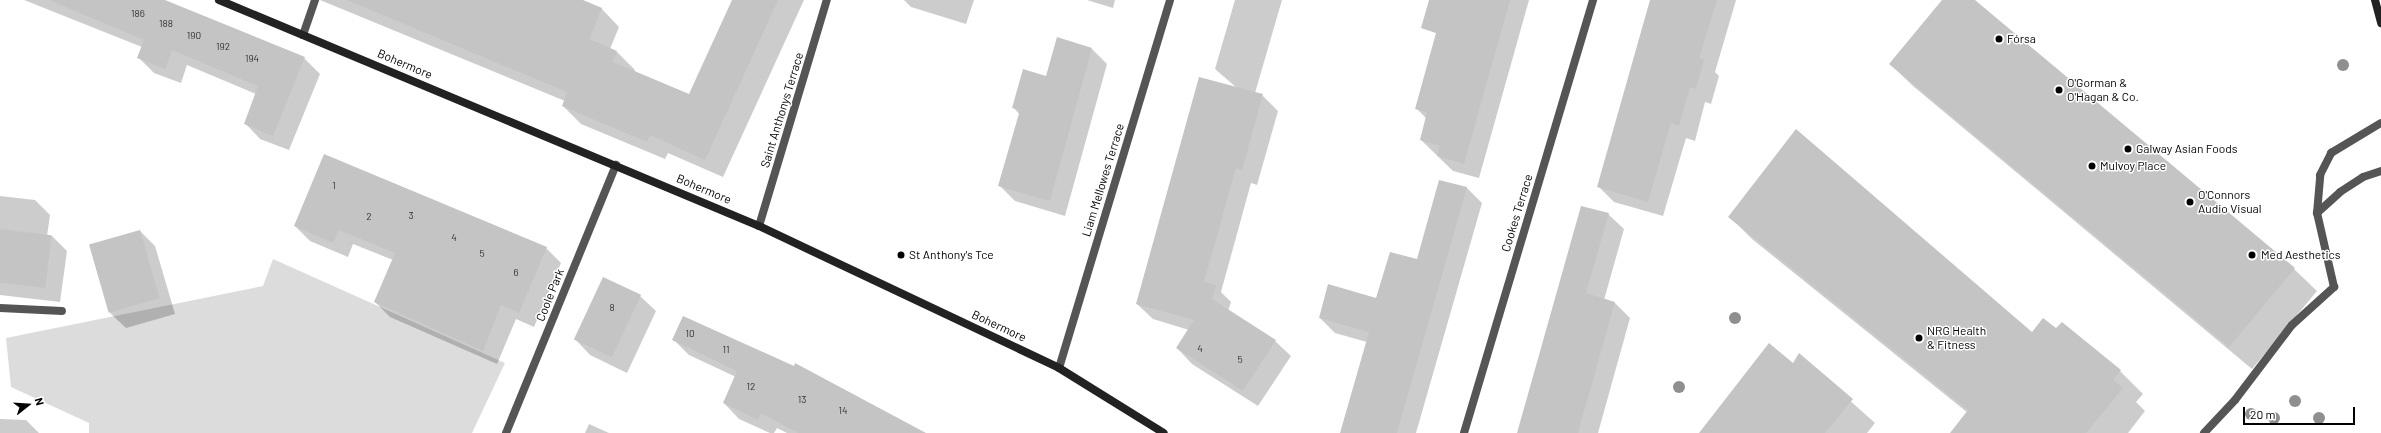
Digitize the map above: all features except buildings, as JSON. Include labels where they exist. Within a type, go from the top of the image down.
[{"type":"main road","name":"Bohermore","points":[[219,0],[759,226],[1060,368],[1164,433]]},
{"type":"main road","points":[[2375,0],[2381,23]]},
{"type":"street","points":[[303,35],[315,0]]},
{"type":"street","name":"Saint Anthonys Terrace","points":[[759,226],[827,0]]},
{"type":"street","name":"Liam Mellowes Terrace","points":[[1060,368],[1170,0]]},
{"type":"street","name":"Cookes Terrace","points":[[1464,433],[1593,0]]},
{"type":"street","points":[[2204,433],[2235,400],[2292,325],[2334,287],[2317,213],[2320,174],[2331,153],[2381,123]]},
{"type":"street","name":"Coole Park","points":[[506,433],[616,165]]},
{"type":"street","points":[[2317,213],[2340,192],[2363,177],[2381,171]]},
{"type":"street","points":[[0,308],[62,311]]},
{"type":"shaded area","points":[[273,259],[505,363],[472,433],[89,433],[89,423],[11,387],[6,338],[263,286]]},
{"type":"place","name":"Fórsa","points":[[1999,39]]},
{"type":"place","name":"O'Gorman & O'Hagan & Co.","points":[[2059,90]]},
{"type":"place","name":"Galway Asian Foods","points":[[2128,149]]},
{"type":"place","name":"Mulvoy Place","points":[[2092,166]]},
{"type":"place","name":"O'Connors Audio Visual","points":[[2190,202]]},
{"type":"place","name":"St Anthony's Tce","points":[[901,255]]},
{"type":"place","name":"Med Aesthetics","points":[[2252,255]]},
{"type":"place","name":"NRG Health & Fitness","points":[[1919,338]]}]
